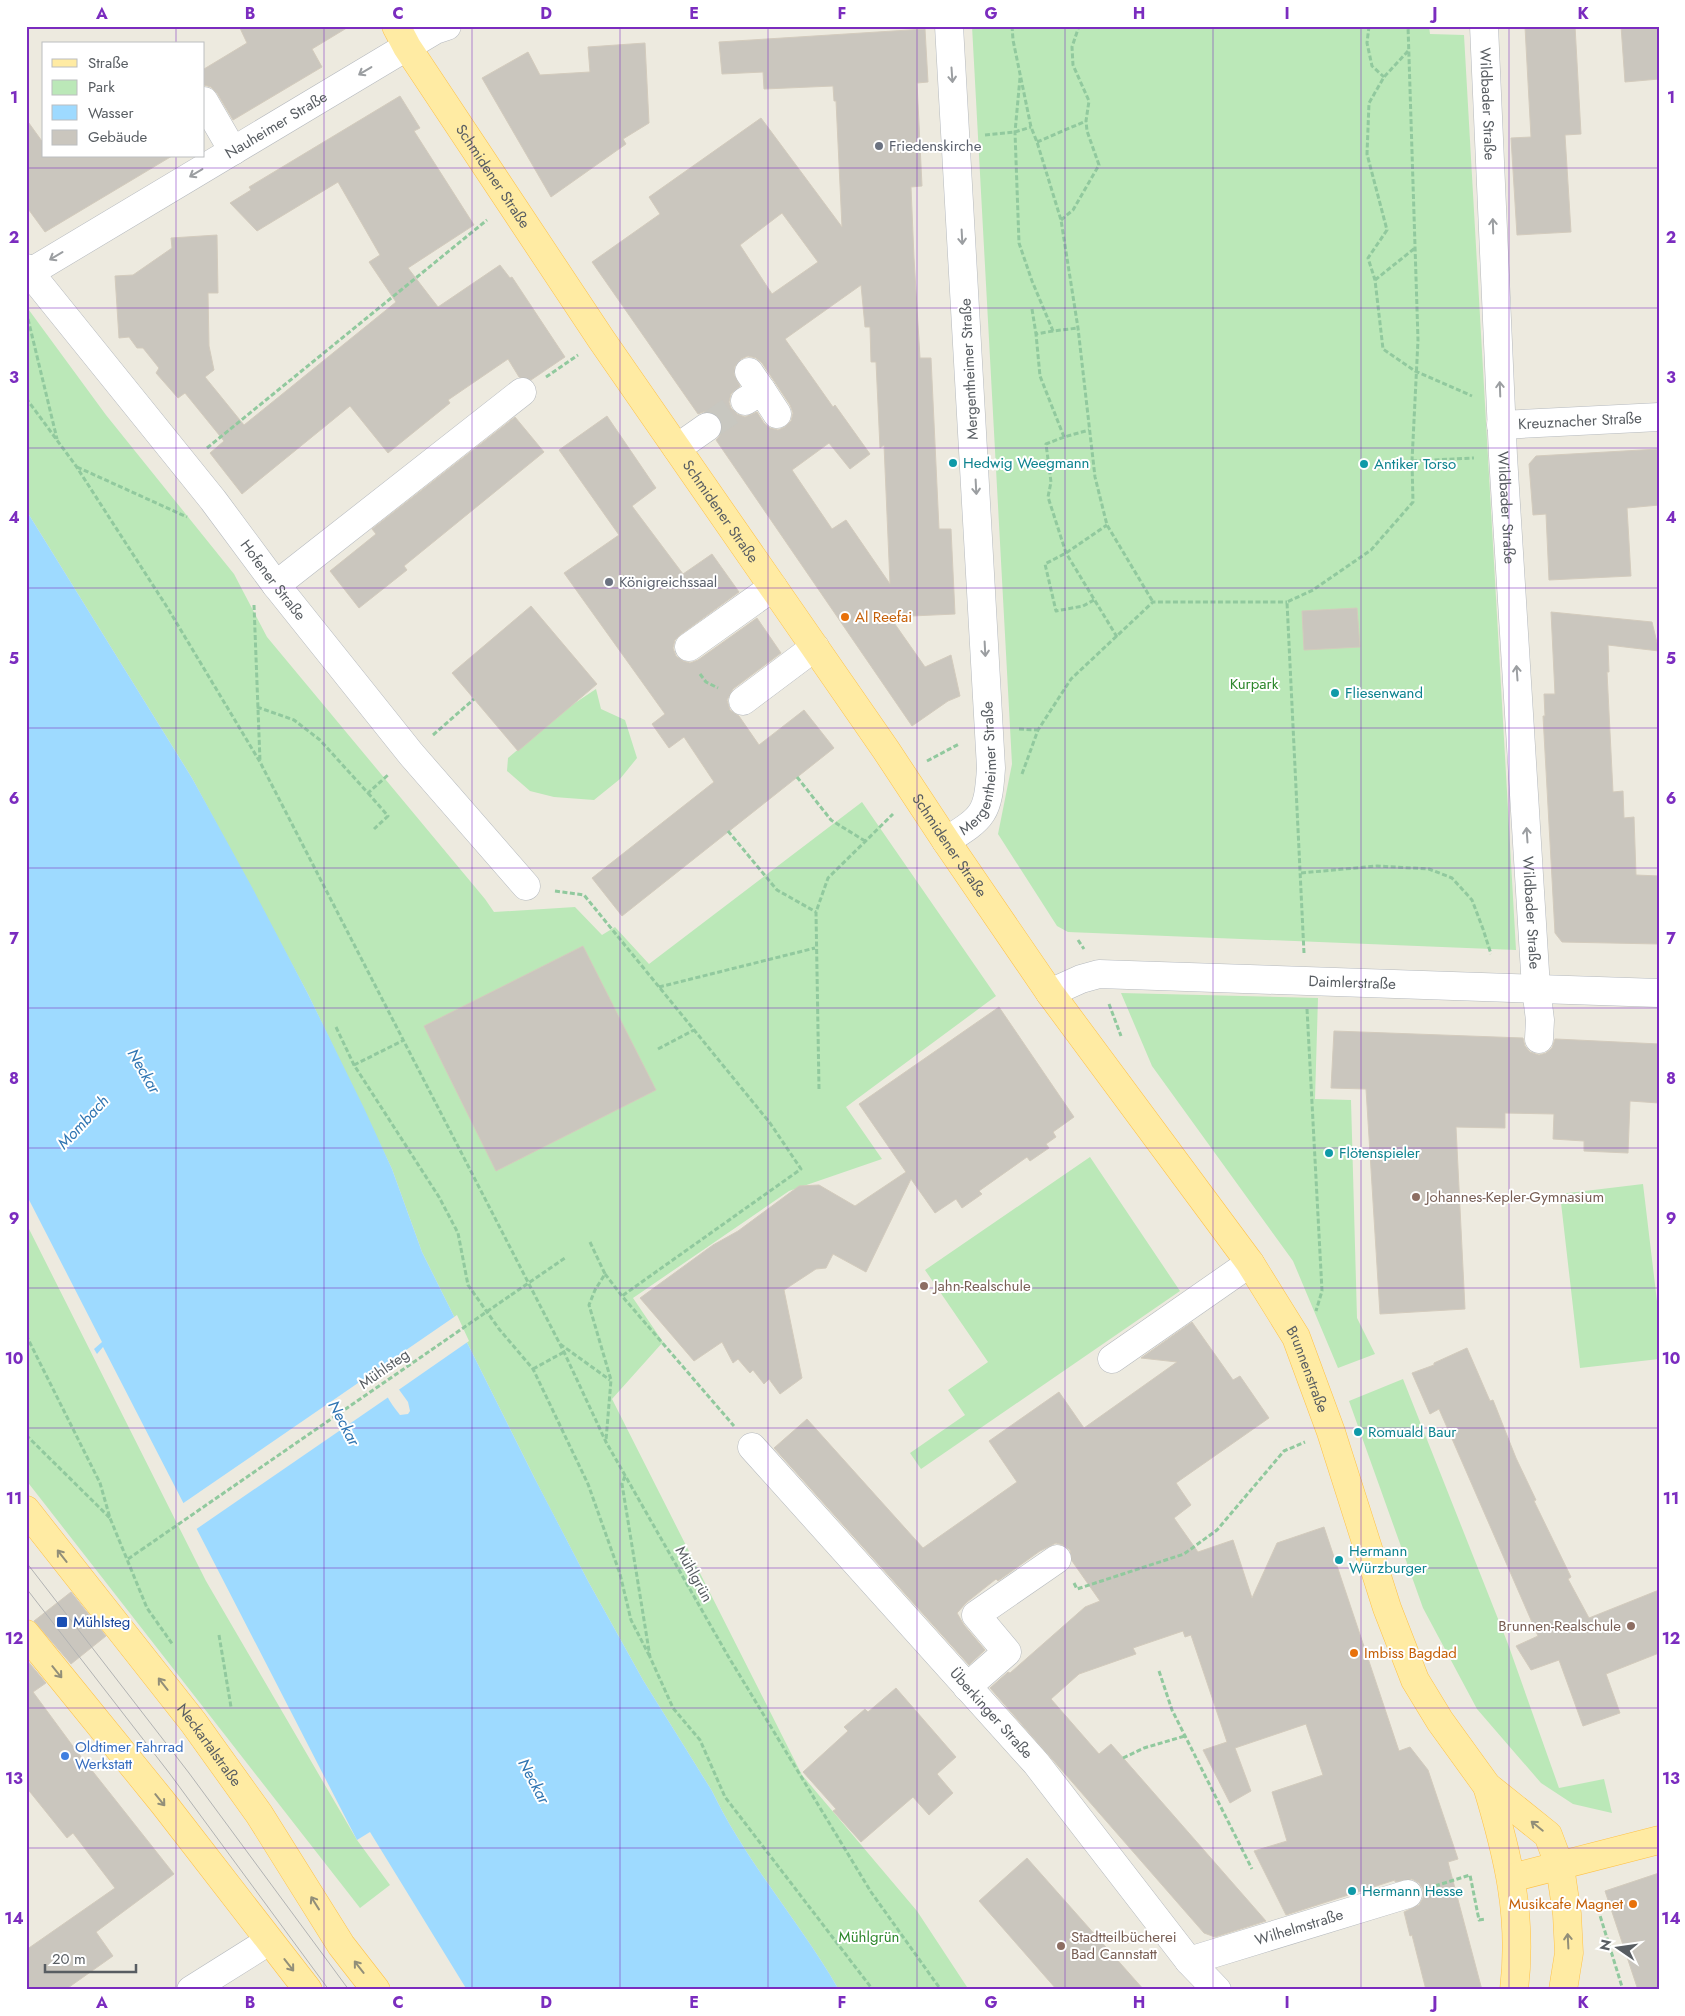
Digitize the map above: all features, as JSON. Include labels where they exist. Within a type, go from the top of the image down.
[{"type":"main road","name":"Schmidener Straße","points":[[402,36],[601,339],[916,793],[946,841],[1050,993]]},
{"type":"main road","name":"Brunnenstraße","points":[[1050,993],[1250,1263],[1296,1338],[1331,1432],[1387,1608],[1415,1680],[1440,1721],[1487,1786],[1548,1835],[1560,1867],[1567,1914],[1569,1953],[1563,1990]]},
{"type":"main road","name":"Neckartalstraße","points":[[26,1510],[203,1736],[258,1814],[341,1945],[376,1990]]},
{"type":"main road","points":[[26,1634],[164,1804],[308,1990]]},
{"type":"main road","name":"Brunnenstraße","points":[[1487,1786],[1505,1846],[1516,1913],[1517,1962],[1514,1990]]},
{"type":"main road","points":[[1511,1878],[1560,1867],[1659,1840]]},
{"type":"street","name":"Nauheimer Straße","points":[[28,271],[233,150],[402,36],[447,26]]},
{"type":"street","name":"Mergentheimer Straße","points":[[946,841],[979,818],[989,796],[991,768],[949,26]]},
{"type":"street","name":"Wildbader Straße","points":[[1484,26],[1501,425],[1536,988],[1540,1020],[1539,1039]]},
{"type":"street","points":[[205,103],[233,150]]},
{"type":"street","name":"Hofener Straße","points":[[28,271],[214,500],[274,582],[411,754],[526,886]]},
{"type":"street","points":[[752,388],[777,414]]},
{"type":"street","points":[[274,582],[522,392]]},
{"type":"street","name":"Kreuznacher Straße","points":[[1501,425],[1659,417]]},
{"type":"street","points":[[677,448],[707,428]]},
{"type":"street","points":[[689,648],[773,587]]},
{"type":"street","points":[[743,701],[815,647]]},
{"type":"street","name":"Daimlerstraße","points":[[1050,993],[1081,979],[1099,974],[1659,993]]},
{"type":"street","points":[[1112,1359],[1250,1263]]},
{"type":"street","name":"Überkinger Straße","points":[[752,1447],[1036,1763],[1189,1961],[1217,1990]]},
{"type":"street","points":[[967,1687],[1007,1652],[976,1615],[1057,1559]]},
{"type":"street","name":"Wilhelmstraße","points":[[1189,1961],[1408,1894]]},
{"type":"street","points":[[191,1990],[269,1941]]},
{"type":"path","points":[[1012,26],[1013,40],[1031,127],[1061,220],[1078,328],[1095,477],[1107,525],[1153,602]]},
{"type":"path","points":[[1061,220],[1072,210],[1099,165],[1086,131],[1089,101],[1073,65],[1072,48],[1079,26]]},
{"type":"path","points":[[1369,26],[1367,43],[1372,66],[1384,77]]},
{"type":"path","points":[[1019,781],[1038,730],[1071,679],[1153,602],[1287,602],[1313,590],[1371,550],[1413,502],[1412,461],[1418,340],[1408,26]]},
{"type":"path","points":[[1408,51],[1384,77],[1369,102],[1367,154],[1386,230],[1368,258],[1375,280],[1383,349],[1415,371],[1491,405],[1501,425]]},
{"type":"path","points":[[1020,74],[1015,132],[1019,243],[1032,281],[1053,331]]},
{"type":"path","points":[[1037,142],[1086,122]]},
{"type":"path","points":[[956,138],[1015,132],[1031,127]]},
{"type":"path","points":[[185,466],[510,201]]},
{"type":"path","points":[[1375,280],[1415,248]]},
{"type":"path","points":[[1032,309],[1040,376],[1064,437]]},
{"type":"path","points":[[27,314],[58,442]]},
{"type":"path","points":[[1036,334],[1078,328]]},
{"type":"path","points":[[522,392],[601,339]]},
{"type":"path","name":"Mühlgrün","points":[[26,398],[76,466],[167,607],[260,762],[529,1283],[606,1442],[728,1656],[871,1892],[941,1990]]},
{"type":"path","points":[[1090,430],[1046,444],[1051,482],[1048,497],[1066,553],[1117,637]]},
{"type":"path","points":[[1412,461],[1503,456]]},
{"type":"path","points":[[76,466],[181,516],[192,518],[214,500]]},
{"type":"path","points":[[1094,600],[1083,606],[1056,612],[1045,564],[1066,553],[1107,525]]},
{"type":"path","points":[[260,762],[254,598],[274,582]]},
{"type":"path","points":[[1287,602],[1322,1291],[1312,1326],[1296,1338]]},
{"type":"path","points":[[689,648],[688,658],[706,682],[743,701]]},
{"type":"path","points":[[257,707],[294,720],[320,740]]},
{"type":"path","points":[[797,777],[831,820],[865,841]]},
{"type":"path","points":[[368,792],[388,816],[374,829]]},
{"type":"path","points":[[819,1089],[815,948],[816,912],[828,878],[916,793]]},
{"type":"path","points":[[728,831],[777,890],[816,912]]},
{"type":"path","points":[[1301,873],[1377,866],[1429,869],[1452,878],[1472,900],[1491,954]]},
{"type":"path","points":[[526,886],[584,895],[770,1123],[801,1169],[622,1296]]},
{"type":"path","points":[[658,987],[815,948]]},
{"type":"path","points":[[336,1026],[354,1065],[439,1197],[458,1233],[468,1286],[533,1369],[588,1484],[620,1574],[631,1620],[673,1708],[700,1740],[725,1797],[873,1990]]},
{"type":"path","points":[[658,1049],[694,1030]]},
{"type":"path","points":[[354,1065],[404,1040]]},
{"type":"path","points":[[590,1242],[605,1274],[622,1296],[752,1447]]},
{"type":"path","name":"Mühlsteg","points":[[128,1559],[565,1258]]},
{"type":"path","points":[[605,1274],[595,1290],[589,1305],[611,1380],[606,1442]]},
{"type":"path","points":[[26,1335],[100,1483],[110,1518],[147,1608],[175,1648]]},
{"type":"path","points":[[559,1343],[611,1380]]},
{"type":"path","points":[[533,1369],[564,1352]]},
{"type":"path","points":[[1057,1559],[1078,1589],[1184,1554],[1217,1530],[1284,1451],[1331,1432]]},
{"type":"path","points":[[26,1435],[110,1518]]},
{"type":"path","points":[[625,1475],[622,1484],[650,1657]]},
{"type":"path","points":[[218,1636],[231,1707]]},
{"type":"path","points":[[1158,1671],[1172,1710],[1252,1869]]},
{"type":"path","points":[[1123,1758],[1144,1748],[1185,1736]]},
{"type":"path","points":[[1596,1902],[1623,1990]]},
{"type":"green space","name":"Kurpark","points":[[972,26],[1429,26],[1430,34],[1464,35],[1516,950],[1068,932],[1057,926],[998,834],[1012,764]]},
{"type":"green space","points":[[26,306],[106,415],[234,574],[267,637],[494,912],[575,907],[602,935],[615,927],[649,964],[862,802],[996,996],[846,1107],[882,1159],[789,1191],[633,1298],[663,1342],[612,1399],[802,1775],[917,1911],[969,1990],[839,1990],[741,1842],[712,1791],[643,1680],[538,1485],[422,1252],[392,1169],[308,994],[192,778],[26,510]]},
{"type":"green space","points":[[596,689],[601,709],[625,720],[637,758],[620,779],[594,800],[554,797],[530,791],[507,771],[508,758],[563,711]]},
{"type":"green space","points":[[1121,993],[1318,998],[1315,1099],[1351,1100],[1357,1318],[1375,1354],[1338,1368],[1293,1261],[1152,1066]]},
{"type":"green space","points":[[1090,1157],[1180,1291],[921,1469],[910,1453],[965,1415],[948,1390],[988,1362],[925,1270]]},
{"type":"green space","points":[[1643,1184],[1659,1318],[1659,1359],[1580,1368],[1560,1194]]},
{"type":"green space","points":[[26,1223],[206,1581],[357,1840],[390,1885],[360,1908],[26,1480]]},
{"type":"green space","points":[[1403,1379],[1508,1644],[1559,1788],[1604,1779],[1612,1813],[1573,1804],[1541,1783],[1477,1709],[1423,1608],[1349,1401]]},
{"type":"water","points":[[26,510],[192,778],[253,889],[308,994],[364,1108],[392,1169],[422,1252],[588,1581],[643,1680],[712,1791],[741,1842],[839,1990],[467,1990],[370,1832],[357,1840],[103,1347],[97,1354],[94,1349],[102,1342],[26,1194]],"holes":[[[380,1373],[387,1373],[408,1402],[410,1411],[408,1414],[400,1415],[387,1395]]]},
{"type":"pier","points":[[457,1315],[469,1341],[397,1391],[385,1375],[383,1375],[381,1379],[390,1396],[195,1530],[182,1504]]},
{"type":"building","points":[[239,26],[350,26],[312,49],[322,67],[233,120],[217,93],[211,87],[205,85],[205,68],[247,43]]},
{"type":"building","points":[[1575,26],[1581,134],[1565,135],[1571,232],[1517,235],[1511,138],[1531,137],[1525,27]]},
{"type":"building","points":[[1621,26],[1659,26],[1659,79],[1625,82]]},
{"type":"building","points":[[925,29],[928,82],[917,83],[922,186],[911,187],[914,258],[920,358],[931,358],[939,529],[951,529],[955,614],[890,617],[925,667],[951,655],[960,696],[948,701],[912,726],[716,440],[721,434],[723,426],[719,418],[713,413],[706,411],[698,414],[592,262],[660,214],[649,197],[761,118],[842,227],[836,101],[834,101],[833,86],[764,89],[763,72],[722,74],[719,42]],"holes":[[[782,213],[818,262],[772,294],[740,245]],[[861,285],[865,327],[870,327],[871,362],[876,362],[880,448],[884,445],[890,584],[846,520],[832,529],[792,470],[829,443],[850,469],[870,454],[835,405],[833,407],[785,339]],[[748,356],[756,358],[762,363],[790,405],[793,413],[791,421],[785,427],[778,430],[770,428],[764,423],[757,412],[745,417],[737,414],[731,408],[729,402],[731,394],[740,386],[734,374],[735,366],[741,359]]]},
{"type":"building","points":[[645,43],[649,123],[623,139],[626,144],[551,197],[482,78],[528,52],[540,75],[590,72],[588,47]]},
{"type":"building","points":[[400,96],[420,128],[414,131],[474,225],[408,268],[438,307],[500,265],[510,278],[512,277],[565,357],[531,380],[519,377],[508,359],[448,400],[450,403],[388,453],[350,406],[242,494],[210,453],[224,441],[185,393],[178,398],[156,373],[159,368],[143,348],[137,348],[129,337],[119,338],[115,276],[133,275],[172,248],[171,238],[217,235],[218,293],[208,293],[209,346],[214,370],[205,377],[244,425],[396,302],[369,262],[380,255],[338,182],[257,231],[230,203],[251,190],[249,187]]},
{"type":"building","points":[[26,119],[42,141],[42,158],[169,158],[45,232],[26,206]]},
{"type":"building","points":[[607,416],[656,488],[632,506],[683,574],[712,554],[739,592],[675,640],[673,648],[676,656],[690,663],[698,660],[757,618],[781,653],[733,689],[727,700],[730,710],[739,716],[759,745],[804,710],[834,748],[622,916],[592,878],[714,782],[684,737],[669,748],[652,724],[665,714],[564,573],[619,535],[559,450]]},
{"type":"building","points":[[515,417],[544,452],[404,566],[407,570],[359,608],[330,571],[376,534],[372,529]]},
{"type":"building","points":[[1659,449],[1659,505],[1627,508],[1631,576],[1549,580],[1546,514],[1533,515],[1529,464],[1536,456]]},
{"type":"building","points":[[531,606],[597,684],[518,751],[452,673]]},
{"type":"building","points":[[1357,608],[1360,647],[1304,650],[1302,611]]},
{"type":"building","points":[[1551,612],[1652,622],[1659,651],[1608,645],[1609,672],[1607,672],[1613,792],[1623,791],[1624,818],[1634,817],[1636,875],[1659,876],[1659,944],[1562,942],[1555,933],[1543,716],[1545,716],[1544,694],[1555,694]]},
{"type":"building","points":[[583,946],[656,1090],[496,1171],[424,1026]]},
{"type":"building","points":[[999,1007],[1074,1117],[1053,1132],[1056,1137],[1046,1144],[1049,1148],[1030,1161],[1027,1157],[979,1191],[982,1194],[962,1208],[956,1199],[935,1213],[911,1179],[866,1272],[833,1254],[826,1268],[816,1269],[784,1290],[802,1378],[780,1394],[769,1379],[764,1384],[753,1370],[750,1373],[738,1359],[733,1363],[722,1342],[694,1361],[640,1298],[713,1245],[738,1231],[799,1186],[819,1185],[855,1206],[906,1172],[859,1104]]},
{"type":"building","name":"Johannes-Kepler-Gymnasium","points":[[1334,1031],[1523,1038],[1525,1046],[1530,1052],[1539,1055],[1546,1053],[1552,1048],[1555,1039],[1659,1044],[1659,1103],[1630,1101],[1628,1153],[1584,1151],[1584,1141],[1553,1139],[1554,1114],[1505,1113],[1505,1128],[1456,1127],[1465,1309],[1380,1314],[1366,1089],[1331,1088]]},
{"type":"building","points":[[1192,1322],[1233,1380],[1240,1376],[1269,1418],[1176,1483],[1191,1505],[1174,1518],[1198,1552],[1233,1540],[1252,1598],[1277,1543],[1324,1527],[1399,1751],[1410,1747],[1428,1770],[1458,1859],[1448,1862],[1482,1990],[1426,1990],[1404,1912],[1419,1905],[1423,1898],[1423,1889],[1419,1883],[1412,1879],[1395,1882],[1395,1880],[1286,1915],[1254,1851],[1287,1841],[1272,1792],[1323,1775],[1306,1724],[1235,1748],[1251,1791],[1230,1803],[1203,1750],[1227,1742],[1191,1635],[1185,1637],[1183,1631],[1133,1648],[1136,1654],[1079,1674],[1051,1699],[1099,1754],[1111,1744],[1266,1921],[1215,1937],[1204,1933],[990,1688],[1008,1672],[1010,1673],[1085,1607],[1100,1601],[1072,1561],[1070,1550],[1056,1543],[1040,1551],[998,1581],[996,1579],[967,1602],[957,1613],[964,1625],[985,1650],[969,1665],[774,1448],[807,1419],[923,1548],[1017,1482],[989,1441],[1059,1392],[1084,1428],[1177,1362],[1141,1358]]},
{"type":"building","points":[[1467,1348],[1490,1401],[1493,1400],[1516,1458],[1536,1500],[1534,1501],[1571,1577],[1568,1579],[1589,1618],[1659,1590],[1659,1653],[1606,1674],[1620,1713],[1583,1726],[1559,1660],[1531,1670],[1516,1646],[1538,1636],[1439,1409],[1430,1414],[1412,1373],[1434,1365],[1434,1363]]},
{"type":"building","points":[[71,1592],[106,1636],[71,1664],[34,1621]]},
{"type":"building","points":[[26,1659],[46,1683],[33,1692],[75,1749],[174,1874],[96,1932],[113,1956],[65,1990],[26,1990],[26,1950],[115,1888],[73,1833],[67,1838],[26,1787]]},
{"type":"building","points":[[896,1688],[956,1757],[937,1774],[953,1793],[929,1815],[913,1797],[861,1842],[833,1811],[836,1809],[803,1772],[848,1731],[844,1727],[865,1709],[868,1712]]},
{"type":"building","name":"Stadtteilbücherei Bad Cannstatt","points":[[1027,1858],[1144,1990],[1057,1990],[979,1901]]},
{"type":"building","points":[[1659,1873],[1659,1990],[1638,1990],[1605,1891]]},
{"type":"tunnel","points":[[707,427],[745,401]]},
{"type":"tram line","points":[[26,1562],[189,1773],[349,1990]]},
{"type":"tram line","points":[[26,1588],[170,1774],[329,1990]]},
{"type":"place","name":"Friedenskirche","points":[[879,146]]},
{"type":"place","name":"Hedwig Weegmann","points":[[953,463]]},
{"type":"place","name":"Antiker Torso","points":[[1364,464]]},
{"type":"place","name":"Königreichssaal","points":[[609,582]]},
{"type":"place","name":"Al Reefai","points":[[845,617]]},
{"type":"place","name":"Fliesenwand","points":[[1335,693]]},
{"type":"place","name":"Flötenspieler","points":[[1329,1153]]},
{"type":"place","name":"Johannes-Kepler-Gymnasium","points":[[1416,1197]]},
{"type":"place","name":"Jahn-Realschule","points":[[924,1286]]},
{"type":"place","name":"Romuald Baur","points":[[1358,1432]]},
{"type":"place","name":"Hermann Würzburger","points":[[1339,1560]]},
{"type":"place","name":"Mühlsteg","points":[[62,1622]]},
{"type":"place","name":"Brunnen-Realschule","points":[[1631,1626]]},
{"type":"place","name":"Imbiss Bagdad","points":[[1354,1653]]},
{"type":"place","name":"Oldtimer Fahrrad Werkstatt","points":[[65,1756]]},
{"type":"place","name":"Hermann Hesse","points":[[1352,1891]]},
{"type":"place","name":"Musikcafe Magnet","points":[[1633,1904]]},
{"type":"place","name":"Stadtteilbücherei Bad Cannstatt","points":[[1061,1946]]},
{"type":"water label","name":"Neckar","points":[[144,1071]]},
{"type":"water label","name":"Mombach","points":[[83,1122]]},
{"type":"water label","name":"Neckar","points":[[344,1423]]},
{"type":"water label","name":"Neckar","points":[[534,1781]]}]
